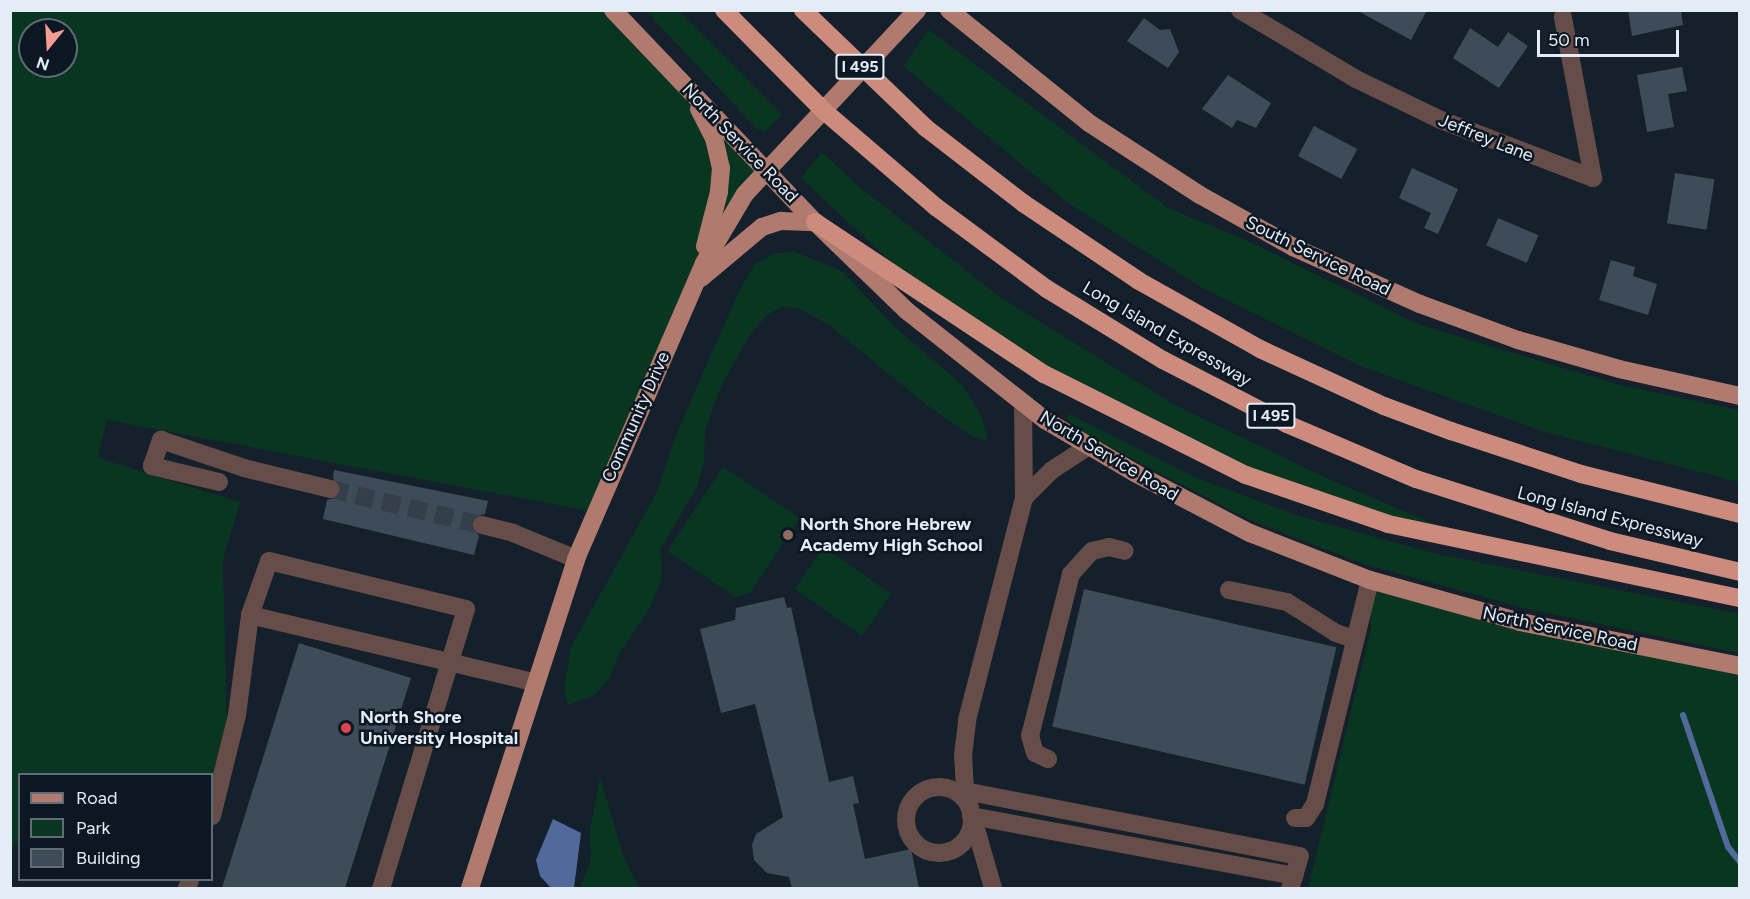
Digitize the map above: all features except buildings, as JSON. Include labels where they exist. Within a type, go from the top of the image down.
[{"type":"highway","name":"Long Island Expressway","points":[[724,10],[786,75],[859,142],[936,207],[1047,289],[1163,360],[1349,453],[1478,501],[1610,541],[1740,572]]},
{"type":"highway","name":"Long Island Expressway","points":[[803,10],[898,103],[967,161],[1082,244],[1139,281],[1260,349],[1451,431],[1581,474],[1740,513]]},
{"type":"highway","points":[[815,222],[1044,374],[1246,476],[1323,505],[1404,528],[1740,598]]},
{"type":"main road","name":"North Service Road","points":[[613,10],[815,222],[916,318],[1023,403],[1089,446],[1250,534],[1370,580],[1520,622],[1740,666]]},
{"type":"main road","name":"Community Drive","points":[[470,888],[534,682],[576,559],[695,283],[723,227],[766,171],[917,10]]},
{"type":"main road","name":"South Service Road","points":[[949,10],[1089,123],[1200,195],[1293,247],[1420,304],[1518,340],[1618,369],[1740,396]]},
{"type":"main road","points":[[688,89],[714,138],[721,168],[719,192],[695,283]]},
{"type":"main road","points":[[695,283],[762,227],[781,221],[815,222]]},
{"type":"street","name":"Jeffrey Lane","points":[[1240,10],[1347,74],[1441,120],[1593,178],[1563,17]]},
{"type":"street","points":[[993,888],[965,790],[963,755],[968,720],[1024,498],[1023,403]]},
{"type":"street","points":[[219,482],[152,465],[161,440],[244,468],[330,489]]},
{"type":"street","points":[[1024,498],[1052,470],[1089,446]]},
{"type":"street","points":[[482,525],[513,533],[576,559]]},
{"type":"street","points":[[1048,759],[1035,753],[1030,736],[1071,574],[1092,551],[1108,548],[1125,551]]},
{"type":"street","points":[[213,812],[237,715],[250,615],[269,561],[466,609],[381,888]]},
{"type":"street","points":[[1295,819],[1306,818],[1315,804],[1353,639],[1370,580]]},
{"type":"street","points":[[1229,590],[1287,602],[1336,633],[1353,639]]},
{"type":"street","points":[[250,615],[534,682]]},
{"type":"street","points":[[965,790],[1300,856],[1292,882],[971,816]]},
{"type":"green space","points":[[10,11],[613,11],[766,171],[745,194],[595,512],[107,420],[98,458],[240,502],[223,559],[227,739],[213,798],[213,773],[18,773],[18,841],[11,847]]},
{"type":"green space","points":[[646,11],[679,11],[782,115],[765,131],[757,129]]},
{"type":"green space","points":[[929,30],[1168,208],[1248,241],[1417,324],[1623,386],[1739,410],[1739,482],[1545,432],[1360,366],[1201,287],[1068,203],[903,66]]},
{"type":"green space","points":[[822,152],[857,185],[1000,297],[1173,404],[1326,478],[1438,526],[1378,514],[1275,481],[1060,378],[892,263],[801,178]]},
{"type":"green space","points":[[795,252],[842,271],[893,325],[963,386],[982,417],[988,441],[970,435],[924,403],[829,325],[800,309],[783,306],[767,315],[751,333],[721,386],[705,430],[704,462],[697,487],[661,548],[662,580],[648,611],[618,655],[611,676],[595,695],[568,705],[564,690],[571,647],[657,492],[676,435],[738,293],[755,264],[775,253]]},
{"type":"green space","points":[[1069,414],[1194,477],[1299,516],[1437,554],[1739,614],[1739,653],[1524,608],[1364,564],[1250,520],[1079,431],[1066,418]]},
{"type":"green space","points":[[723,467],[800,518],[750,593],[735,597],[667,551]]},
{"type":"green space","points":[[824,547],[891,594],[862,636],[795,589]]},
{"type":"green space","points":[[1370,580],[1739,666],[1739,888],[1308,888],[1371,629]]},
{"type":"green space","points":[[600,777],[623,855],[639,888],[580,888],[591,860],[590,831]]},
{"type":"water","points":[[553,819],[581,833],[574,888],[551,888],[540,876],[536,860]]},
{"type":"waterway","points":[[1683,715],[1728,847],[1740,862]]},
{"type":"tunnel","points":[[330,489],[482,525]]},
{"type":"place","name":"North Shore Hebrew Academy High School","points":[[788,535]]},
{"type":"place","name":"North Shore University Hospital","points":[[346,728]]}]
